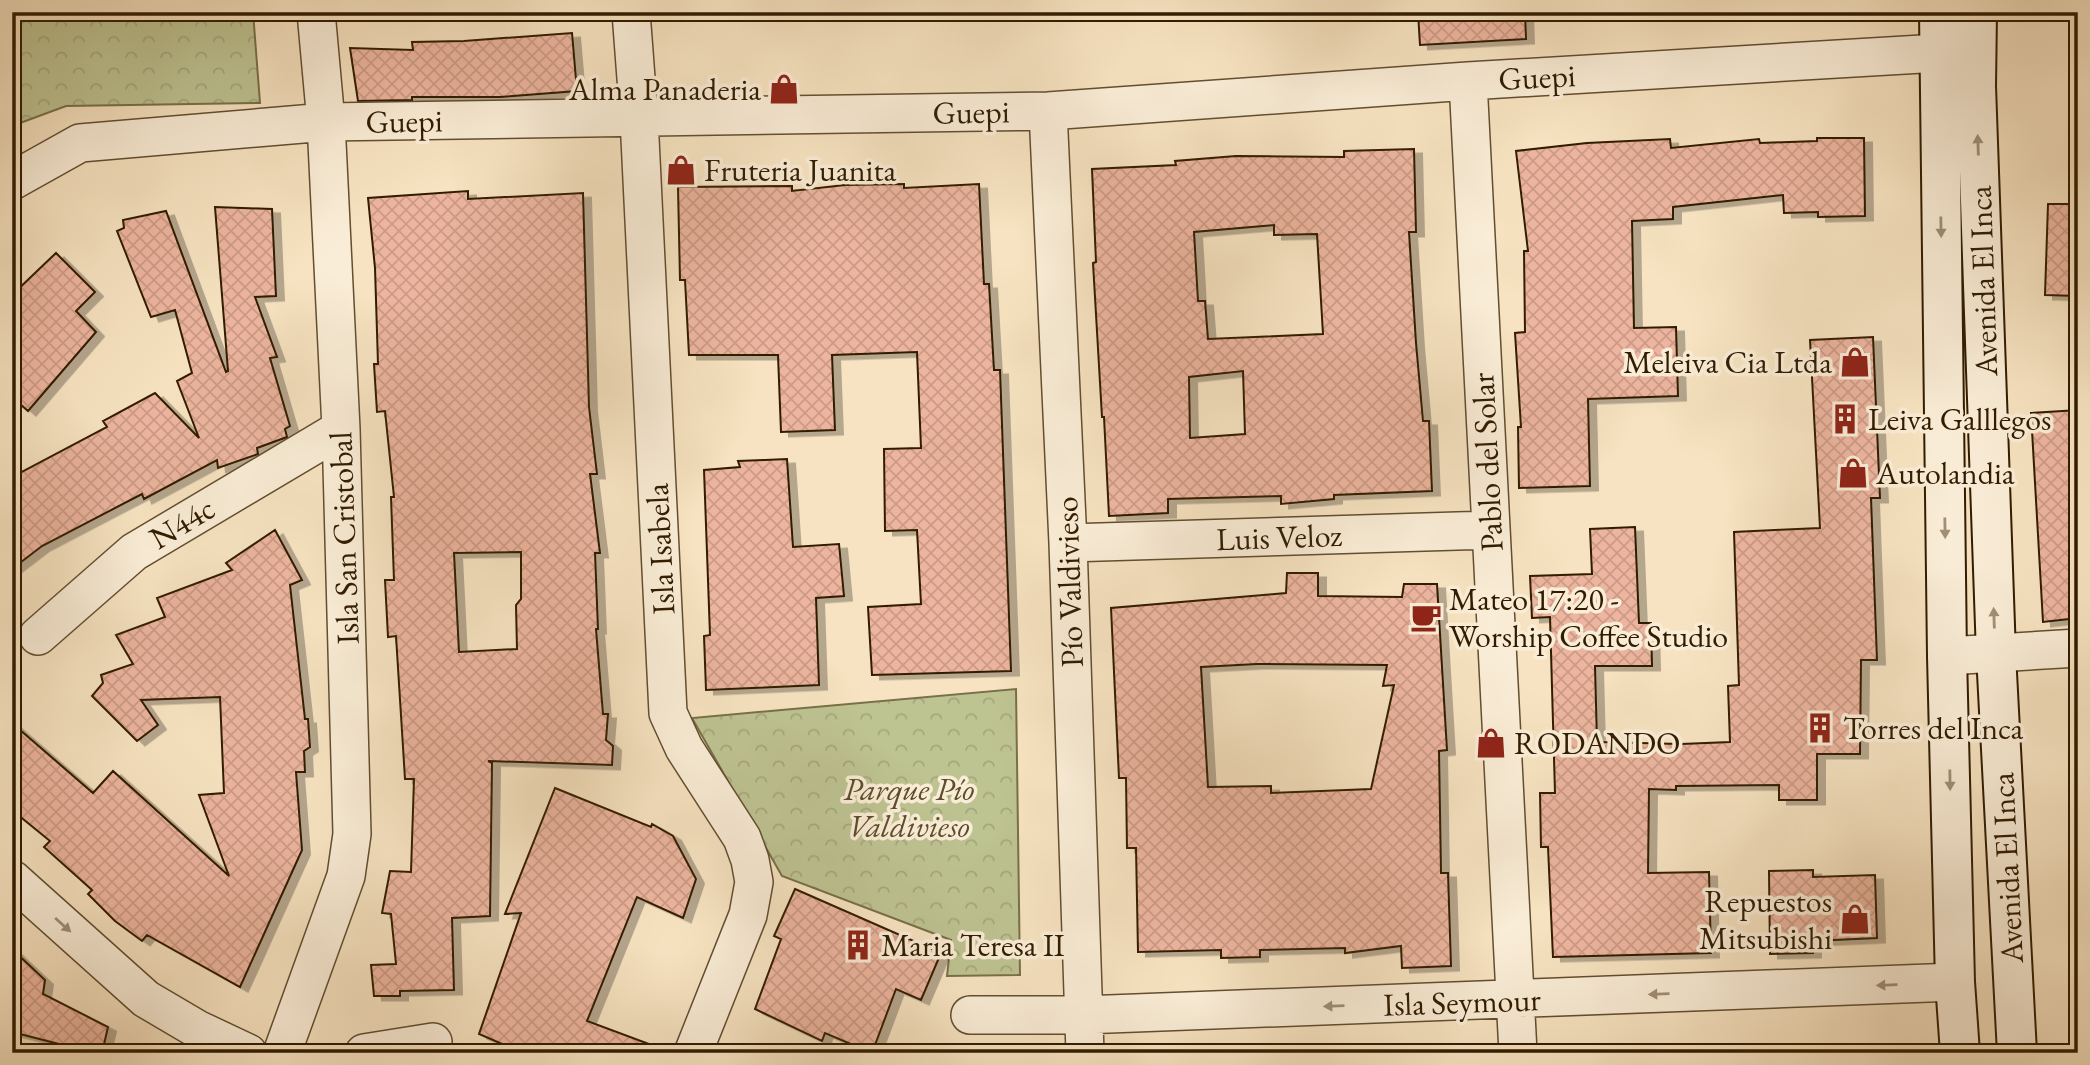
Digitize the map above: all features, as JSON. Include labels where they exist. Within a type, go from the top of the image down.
[{"type":"main road","name":"Avenida El Inca","points":[[1939,12],[1947,656],[1955,982],[1960,1053]]},
{"type":"main road","name":"Avenida El Inca","points":[[1977,12],[1976,86],[1996,654],[2017,1053]]},
{"type":"street","name":"Isla San Cristobal","points":[[282,1053],[346,876],[352,834],[341,429],[326,122],[316,12]]},
{"type":"street","name":"Isla Isabela","points":[[631,12],[639,118],[668,713],[684,748],[742,838],[754,882],[748,915],[694,1053]]},
{"type":"street","name":"Guepi","points":[[12,181],[80,143],[326,122],[1048,111],[1468,81],[1939,53]]},
{"type":"street","name":"Pablo del Solar","points":[[1468,81],[1518,1053]]},
{"type":"street","name":"Pío Valdivieso","points":[[1048,111],[1068,543],[1085,1053]]},
{"type":"street","name":"N44c","points":[[38,636],[134,552],[341,429]]},
{"type":"street","name":"Luis Veloz","points":[[1068,543],[1490,530]]},
{"type":"street","points":[[1947,656],[2078,648]]},
{"type":"street","points":[[12,879],[146,999],[198,1029],[248,1053]]},
{"type":"street","name":"Isla Seymour","points":[[970,1015],[1083,1015],[1955,982]]},
{"type":"street","points":[[364,1053],[433,1042]]},
{"type":"green space","points":[[12,12],[253,12],[260,103],[66,106],[12,126]]},
{"type":"green space","name":"Parque Pío Valdivieso","points":[[1016,689],[1020,975],[947,976],[951,940],[782,876],[692,718]]},
{"type":"building","points":[[1418,12],[1525,12],[1526,39],[1420,45]]},
{"type":"building","points":[[572,33],[577,91],[500,97],[412,97],[412,100],[358,101],[350,48],[413,50],[412,42]]},
{"type":"building","points":[[1817,138],[1864,138],[1865,216],[1818,217],[1818,212],[1784,213],[1783,195],[1673,207],[1673,219],[1632,221],[1634,328],[1676,327],[1678,396],[1588,399],[1590,486],[1519,488],[1518,427],[1521,427],[1515,333],[1525,332],[1524,251],[1528,251],[1516,151],[1587,143],[1670,139],[1671,148],[1759,139],[1760,143],[1817,141]]},
{"type":"building","points":[[1414,149],[1416,232],[1409,232],[1423,421],[1429,421],[1432,491],[1334,495],[1334,499],[1281,504],[1281,496],[1168,499],[1168,513],[1109,516],[1093,263],[1096,262],[1092,169],[1176,165],[1175,161],[1236,156],[1344,157],[1344,151]],"holes":[[[1274,225],[1274,235],[1317,234],[1323,334],[1208,339],[1205,301],[1198,301],[1194,232]],[[1243,371],[1245,434],[1190,438],[1189,377]]]},
{"type":"building","points":[[904,184],[904,188],[979,184],[984,284],[989,284],[994,370],[1000,370],[1011,671],[872,675],[868,607],[921,604],[917,530],[885,531],[884,449],[921,448],[917,352],[832,355],[835,430],[781,432],[778,355],[689,355],[685,280],[680,280],[678,187],[792,186],[792,191],[845,185]]},
{"type":"building","points":[[468,191],[468,199],[583,193],[589,407],[597,474],[590,474],[600,553],[595,553],[596,629],[603,714],[608,714],[606,740],[613,746],[612,765],[488,761],[492,763],[490,916],[452,918],[454,990],[400,991],[400,996],[374,996],[371,965],[396,964],[391,914],[382,913],[390,871],[411,872],[414,779],[405,779],[396,636],[388,637],[385,580],[394,580],[391,497],[394,497],[385,411],[377,412],[374,364],[378,364],[375,268],[368,198]],"holes":[[[521,552],[521,599],[516,605],[517,649],[459,652],[454,553]]]},
{"type":"building","points":[[2048,204],[2078,204],[2078,296],[2045,295]]},
{"type":"building","points":[[215,207],[272,209],[276,296],[255,297],[277,357],[270,358],[290,426],[285,429],[287,437],[257,448],[258,454],[218,468],[217,460],[144,499],[142,494],[42,546],[12,569],[12,477],[107,427],[103,421],[155,393],[199,438],[177,381],[192,373],[175,310],[151,317],[117,231],[124,228],[123,220],[166,211],[226,372]]},
{"type":"building","points":[[56,253],[95,292],[76,311],[96,332],[28,411],[12,397],[12,295]]},
{"type":"building","points":[[1873,337],[1880,498],[1871,498],[1877,660],[1861,660],[1860,754],[1817,754],[1817,800],[1779,800],[1779,785],[1676,786],[1676,790],[1649,789],[1648,873],[1709,872],[1711,953],[1553,957],[1548,847],[1541,847],[1540,793],[1555,793],[1550,617],[1532,618],[1530,576],[1592,574],[1590,529],[1635,527],[1639,623],[1651,623],[1652,666],[1595,666],[1597,742],[1730,742],[1728,686],[1739,685],[1734,532],[1820,528],[1810,340]]},
{"type":"building","points":[[2078,410],[2078,618],[2043,622],[2031,413]]},
{"type":"building","points":[[787,459],[793,547],[839,544],[844,596],[816,598],[819,685],[706,690],[704,636],[710,635],[704,470],[740,467],[738,461]]},
{"type":"building","points":[[275,530],[302,580],[290,585],[310,747],[304,751],[305,772],[296,772],[302,850],[240,987],[147,935],[142,941],[115,921],[88,894],[92,890],[44,847],[50,841],[12,810],[12,723],[93,793],[113,771],[229,876],[199,795],[224,793],[220,697],[141,700],[158,725],[137,741],[92,696],[103,683],[101,675],[133,664],[116,635],[165,617],[157,598],[232,570],[226,563]]},
{"type":"building","points":[[1287,573],[1318,573],[1318,596],[1402,597],[1404,584],[1437,584],[1447,750],[1439,751],[1441,873],[1448,873],[1451,966],[1402,968],[1401,946],[1345,953],[1345,948],[1260,950],[1260,957],[1221,958],[1221,950],[1138,952],[1136,848],[1127,848],[1126,778],[1119,778],[1111,608],[1286,593]],"holes":[[[1257,664],[1387,665],[1383,686],[1394,685],[1371,789],[1271,793],[1271,786],[1208,787],[1201,667]]]},
{"type":"building","points":[[555,788],[651,827],[652,824],[673,836],[696,879],[683,918],[637,897],[587,1021],[665,1050],[665,1053],[523,1053],[479,1034],[521,913],[505,914]]},
{"type":"building","points":[[1813,870],[1813,877],[1875,875],[1877,938],[1813,941],[1813,953],[1770,954],[1769,871]]},
{"type":"building","points":[[795,889],[941,953],[921,1000],[896,989],[872,1053],[825,1033],[822,1041],[755,1009],[781,939],[774,936]]},
{"type":"building","points":[[12,949],[45,980],[43,994],[108,1027],[102,1053],[56,1053],[59,1044],[12,1032]]},
{"type":"place","name":"Alma Panaderia","points":[[784,89]]},
{"type":"place","name":"Fruteria Juanita","points":[[681,170]]},
{"type":"place","name":"Meleiva Cia Ltda","points":[[1855,362]]},
{"type":"place","name":"Leiva Galllegos","points":[[1845,419]]},
{"type":"place","name":"Autolandia","points":[[1853,473]]},
{"type":"place","name":"Mateo 17:20 - Worship Coffee Studio","points":[[1426,617]]},
{"type":"place","name":"Torres del Inca","points":[[1820,728]]},
{"type":"place","name":"RODANDO","points":[[1491,743]]},
{"type":"place","name":"Repuestos Mitsubishi","points":[[1855,919]]},
{"type":"place","name":"Maria Teresa II","points":[[858,945]]}]
